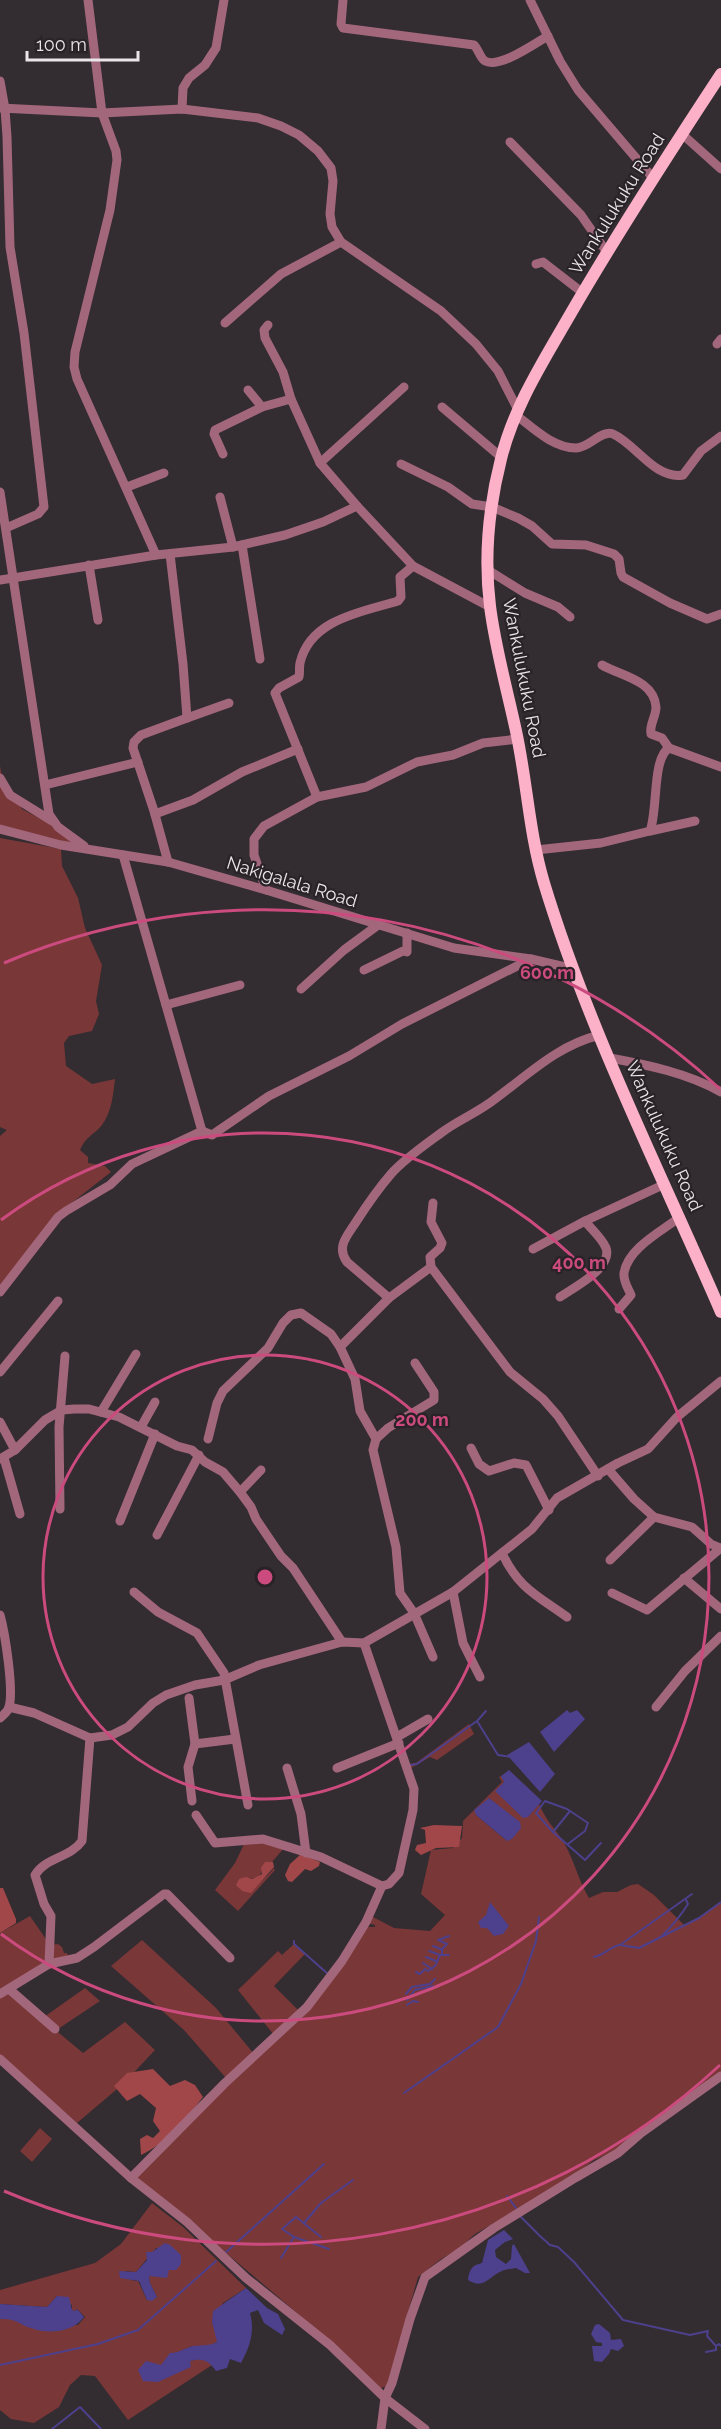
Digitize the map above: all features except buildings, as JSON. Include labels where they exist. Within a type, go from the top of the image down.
[{"type":"main road","name":"Wankulukuku Road","points":[[721,74],[606,251],[517,413],[501,457],[492,507],[488,570],[490,607],[518,739],[536,850],[544,882],[600,1035],[721,1312]]},
{"type":"street","points":[[88,0],[102,112],[117,151],[117,160],[110,210],[75,352],[74,367],[77,379],[156,555]]},
{"type":"street","points":[[182,109],[183,88],[216,48],[224,0]]},
{"type":"street","points":[[343,0],[340,24],[343,28],[474,45],[482,59],[490,63],[502,61],[548,36]]},
{"type":"street","points":[[530,0],[578,90],[653,178]]},
{"type":"street","points":[[0,81],[10,247],[24,333],[44,507],[38,514],[6,528]]},
{"type":"street","points":[[3,108],[102,112],[182,109],[258,118],[281,126],[299,135],[318,150],[331,168],[333,181],[330,214],[332,227],[341,242],[441,311],[476,344],[498,370],[517,413],[548,438],[571,448],[582,447],[604,434],[613,434],[665,472],[680,476],[701,451],[721,436]]},
{"type":"street","points":[[682,134],[721,169]]},
{"type":"street","points":[[510,142],[581,215],[606,251]]},
{"type":"street","points":[[225,323],[281,274],[341,242]]},
{"type":"street","points":[[536,264],[543,262],[583,293]]},
{"type":"street","points":[[268,325],[264,330],[265,338],[284,372],[291,399],[320,463],[414,567],[490,607]]},
{"type":"street","points":[[320,463],[404,387]]},
{"type":"street","points":[[248,390],[262,407]]},
{"type":"street","points":[[223,454],[214,431],[262,407],[291,399]]},
{"type":"street","points":[[442,407],[501,457]]},
{"type":"street","points":[[401,464],[448,487],[472,504],[492,507],[532,526],[552,544],[586,545],[614,554],[619,559],[623,577],[706,620],[721,614]]},
{"type":"street","points":[[127,487],[164,472]]},
{"type":"street","points":[[0,492],[52,821]]},
{"type":"street","points":[[220,497],[237,546],[260,659]]},
{"type":"street","points":[[0,580],[156,555],[237,546],[285,535],[357,506]]},
{"type":"street","points":[[170,555],[187,718]]},
{"type":"street","points":[[89,565],[98,620]]},
{"type":"street","points":[[317,797],[276,696],[277,690],[299,677],[300,662],[322,629],[339,619],[398,601],[401,597],[400,577],[414,567]]},
{"type":"street","points":[[488,570],[525,593],[558,607],[570,617]]},
{"type":"street","points":[[602,665],[642,683],[651,690],[656,711],[651,734],[662,738],[669,748],[721,766]]},
{"type":"street","points":[[168,862],[133,748],[136,738],[229,703]]},
{"type":"street","points":[[266,890],[254,855],[254,839],[271,822],[317,797],[366,787],[417,762],[453,755],[483,743],[518,739]]},
{"type":"street","points":[[650,831],[655,816],[659,764],[662,754],[669,748]]},
{"type":"street","points":[[155,814],[193,800],[242,772],[298,749]]},
{"type":"street","points":[[45,785],[138,762]]},
{"type":"street","points":[[0,778],[10,795],[52,821],[86,848]]},
{"type":"street","points":[[536,850],[601,843],[695,821]]},
{"type":"street","name":"Nakigalala Road","points":[[0,829],[62,845],[168,862],[469,951],[531,959],[574,969]]},
{"type":"street","points":[[123,855],[202,1131],[212,1136],[269,1095],[349,1056],[402,1024],[531,959]]},
{"type":"street","points":[[301,989],[344,950],[378,925]]},
{"type":"street","points":[[364,970],[403,951],[407,952],[407,933]]},
{"type":"street","points":[[166,1005],[240,985]]},
{"type":"street","points":[[389,1298],[347,1262],[342,1255],[342,1244],[391,1173],[442,1132],[493,1101],[532,1069],[563,1048],[600,1035]]},
{"type":"street","points":[[610,1058],[634,1062],[701,1081],[721,1092]]},
{"type":"street","points":[[0,1292],[58,1217],[74,1205],[110,1185],[132,1164],[202,1131]]},
{"type":"street","points":[[533,1249],[585,1221],[665,1184]]},
{"type":"street","points":[[433,1203],[431,1222],[442,1243],[429,1260],[431,1267],[510,1372],[558,1416],[598,1476]]},
{"type":"street","points":[[619,1309],[631,1295],[625,1283],[624,1272],[636,1252],[680,1218]]},
{"type":"street","points":[[560,1297],[600,1269],[607,1256],[606,1247],[585,1221]]},
{"type":"street","points":[[339,1347],[389,1298],[431,1267]]},
{"type":"street","points":[[0,1372],[58,1301]]},
{"type":"street","points":[[208,1440],[217,1402],[223,1391],[268,1348],[283,1323],[291,1315],[302,1313],[331,1334],[339,1347],[356,1379],[360,1411],[376,1439]]},
{"type":"street","points":[[101,1412],[136,1354]]},
{"type":"street","points":[[60,1509],[59,1427],[65,1356]]},
{"type":"street","points":[[415,1363],[434,1392],[434,1400],[388,1428],[376,1439],[373,1450],[398,1555],[400,1593],[414,1613],[433,1657]]},
{"type":"street","points":[[9,1707],[34,1713],[90,1738],[111,1735],[128,1727],[158,1698],[195,1685],[224,1680],[259,1665],[342,1642],[364,1643],[453,1592],[532,1529],[557,1498],[648,1449],[677,1417],[721,1381]]},
{"type":"street","points":[[141,1427],[155,1402]]},
{"type":"street","points":[[20,1514],[2,1458],[15,1450],[45,1420],[62,1410],[89,1409],[119,1417],[199,1455],[205,1462],[223,1472],[251,1507],[256,1519],[281,1556],[293,1568],[342,1642]]},
{"type":"street","points":[[0,1422],[15,1450]]},
{"type":"street","points":[[120,1521],[155,1434]]},
{"type":"street","points":[[471,1448],[479,1464],[489,1471],[514,1462],[526,1465],[549,1510]]},
{"type":"street","points":[[157,1535],[199,1455]]},
{"type":"street","points":[[608,1469],[634,1499],[654,1517],[692,1527],[711,1545],[721,1548]]},
{"type":"street","points":[[240,1492],[261,1470]]},
{"type":"street","points":[[610,1560],[654,1517]]},
{"type":"street","points":[[612,1593],[647,1610],[721,1548]]},
{"type":"street","points":[[502,1553],[508,1566],[530,1592],[567,1617]]},
{"type":"street","points":[[684,1578],[721,1609]]},
{"type":"street","points":[[134,1592],[158,1612],[197,1633],[224,1673],[248,1805]]},
{"type":"street","points":[[453,1592],[463,1643],[480,1677]]},
{"type":"street","points":[[0,1615],[6,1650],[9,1707],[0,1718]]},
{"type":"street","points":[[656,1707],[685,1671],[721,1636]]},
{"type":"street","points":[[196,1815],[215,1843],[263,1839],[306,1852],[382,1886],[389,1884],[399,1874],[413,1810],[414,1789],[364,1643]]},
{"type":"street","points":[[189,1698],[195,1744],[188,1767],[192,1801]]},
{"type":"street","points":[[337,1768],[398,1740],[428,1719]]},
{"type":"street","points":[[49,1964],[51,1916],[44,1904],[35,1875],[42,1866],[74,1850],[82,1841],[90,1738]]},
{"type":"street","points":[[195,1744],[236,1739]]},
{"type":"street","points":[[287,1768],[301,1814],[306,1852]]},
{"type":"street","points":[[131,2178],[225,2083],[307,2007],[342,1961],[366,1922],[382,1886]]},
{"type":"street","points":[[55,2029],[4,1991],[49,1964],[76,1958],[164,1894],[167,1894],[230,1958]]},
{"type":"street","points":[[0,2059],[131,2178],[187,2222],[246,2278],[330,2345],[385,2398],[425,2429]]},
{"type":"street","points":[[381,2429],[385,2398],[398,2366],[410,2319],[425,2277],[495,2228],[618,2153],[641,2133],[721,2076]]},
{"type":"shaded area","points":[[0,766],[2,777],[22,809],[54,826],[73,844],[0,832]]},
{"type":"shaded area","points":[[0,838],[61,849],[62,866],[78,898],[85,928],[102,965],[96,1001],[99,1014],[92,1031],[69,1036],[64,1043],[66,1066],[92,1084],[115,1079],[108,1114],[80,1150],[88,1157],[88,1163],[105,1166],[111,1172],[51,1219],[0,1289],[0,1136],[7,1130],[0,1127]]},
{"type":"shaded area","points":[[567,1710],[570,1713],[577,1710],[585,1719],[554,1752],[540,1732]]},
{"type":"shaded area","points":[[469,1724],[474,1734],[437,1760],[430,1757],[411,1768],[408,1764],[416,1763]]},
{"type":"shaded area","points":[[529,1742],[555,1774],[540,1792],[507,1755]]},
{"type":"shaded area","points":[[509,1770],[542,1801],[528,1817],[523,1818],[495,1791],[504,1782],[501,1776]]},
{"type":"shaded area","points":[[501,1776],[504,1782],[496,1791],[528,1817],[539,1804],[547,1820],[567,1848],[589,1898],[603,1892],[617,1892],[638,1884],[654,1895],[684,1925],[699,1918],[721,1902],[721,2073],[613,2152],[594,2160],[561,2185],[475,2234],[460,2248],[418,2277],[387,2386],[381,2388],[291,2308],[138,2179],[138,2173],[209,2101],[282,2035],[365,1927],[375,1927],[367,1923],[371,1916],[394,1928],[430,1931],[445,1915],[421,1894],[431,1850],[453,1848],[462,1838],[463,1821],[502,1782],[499,1777]],"holes":[[[489,1798],[513,1818],[507,1841],[476,1815]]]},
{"type":"shaded area","points":[[489,1798],[520,1822],[521,1828],[512,1839],[507,1841],[476,1815],[474,1810]]},
{"type":"shaded area","points":[[434,1825],[462,1826],[459,1847],[436,1848],[421,1855],[415,1850],[417,1845],[426,1843],[425,1830],[420,1828]]},
{"type":"shaded area","points":[[258,1841],[285,1847],[272,1862],[265,1862],[260,1875],[249,1879],[239,1879],[237,1885],[242,1891],[260,1882],[274,1868],[275,1870],[238,1911],[215,1890],[235,1863],[245,1842]]},
{"type":"shaded area","points":[[301,1854],[320,1862],[319,1866],[311,1871],[305,1869],[292,1882],[288,1881],[285,1875],[290,1864]]},
{"type":"shaded area","points":[[265,1862],[273,1862],[274,1867],[251,1893],[242,1891],[236,1885],[239,1879],[246,1877],[252,1879],[262,1874],[261,1868]]},
{"type":"shaded area","points":[[0,1888],[3,1888],[16,1923],[0,1933]]},
{"type":"shaded area","points":[[490,1902],[509,1926],[503,1934],[494,1936],[487,1928],[481,1928],[478,1922],[486,1915]]},
{"type":"shaded area","points":[[30,1916],[50,1945],[58,1944],[68,1956],[0,1990],[0,1933]]},
{"type":"shaded area","points":[[142,1940],[216,2008],[254,2054],[226,2078],[184,2030],[111,1966]]},
{"type":"shaded area","points":[[294,1944],[305,1954],[274,1986],[300,2012],[274,2035],[238,1990],[278,1951],[282,1955]]},
{"type":"shaded area","points":[[85,1988],[100,2001],[58,2029],[44,2017]]},
{"type":"shaded area","points":[[10,1992],[83,2053],[125,2022],[155,2050],[123,2084],[77,2123],[0,2055],[0,1996]]},
{"type":"shaded area","points":[[153,2069],[170,2086],[185,2080],[195,2085],[203,2097],[168,2137],[141,2155],[140,2139],[147,2135],[153,2138],[160,2131],[153,2121],[156,2108],[140,2094],[127,2101],[114,2086],[127,2073]]},
{"type":"shaded area","points":[[40,2128],[52,2139],[32,2162],[20,2151]]},
{"type":"shaded area","points":[[152,2203],[183,2227],[246,2288],[223,2303],[212,2322],[218,2341],[210,2346],[192,2346],[176,2353],[161,2365],[138,2370],[200,2359],[209,2361],[212,2365],[128,2420],[95,2376],[81,2375],[70,2385],[59,2407],[34,2423],[11,2419],[0,2410],[0,2319],[14,2320],[26,2326],[78,2325],[85,2317],[77,2309],[72,2310],[72,2305],[57,2296],[47,2307],[0,2304],[0,2290],[95,2263],[121,2244]],"holes":[[[156,2248],[177,2252],[181,2255],[169,2270],[149,2276],[157,2297],[147,2300],[138,2281],[131,2280],[125,2271],[136,2272]]]},
{"type":"shaded area","points":[[504,2230],[513,2239],[495,2250],[496,2257],[506,2264],[511,2259],[514,2244],[530,2273],[516,2268],[503,2270],[486,2282],[478,2284],[468,2280],[472,2268],[482,2263],[488,2240]]},
{"type":"shaded area","points":[[165,2243],[181,2255],[181,2264],[176,2270],[169,2270],[167,2278],[149,2276],[157,2297],[152,2301],[147,2300],[139,2281],[120,2278],[119,2271],[136,2272],[147,2260],[146,2252],[152,2252]]},
{"type":"shaded area","points":[[246,2288],[267,2308],[278,2314],[285,2329],[282,2335],[264,2323],[258,2310],[250,2313],[251,2339],[241,2363],[230,2359],[227,2368],[216,2371],[205,2361],[195,2360],[190,2361],[191,2367],[158,2382],[143,2381],[138,2370],[146,2361],[161,2365],[170,2353],[217,2342],[212,2322],[213,2311]]},
{"type":"shaded area","points":[[57,2296],[69,2297],[72,2310],[77,2309],[84,2317],[74,2326],[53,2332],[31,2328],[14,2320],[0,2319],[0,2304],[47,2307]]},
{"type":"shaded area","points":[[599,2324],[610,2333],[611,2340],[621,2339],[624,2346],[618,2351],[611,2349],[602,2362],[594,2361],[592,2346],[602,2346],[602,2343],[596,2342],[591,2334],[595,2325]]},
{"type":"waterway","points":[[478,1720],[486,1711]]},
{"type":"waterway","points":[[410,1765],[417,1764],[477,1721],[498,1755],[511,1757]]},
{"type":"waterway","points":[[568,1844],[585,1831],[588,1823],[567,1809],[545,1801],[536,1813],[553,1832],[585,1860],[601,1843]]},
{"type":"waterway","points":[[553,1832],[570,1811]]},
{"type":"waterway","points":[[594,1957],[620,1945],[692,1894]]},
{"type":"waterway","points":[[661,1937],[685,1909],[688,1904],[686,1900]]},
{"type":"waterway","points":[[620,1945],[639,1948],[699,1918],[721,1902]]},
{"type":"waterway","points":[[404,2093],[498,2027],[521,1984],[536,1941],[539,1917]]},
{"type":"waterway","points":[[442,1955],[442,1949],[447,1944],[438,1940],[449,1936]]},
{"type":"waterway","points":[[294,1941],[294,1944],[328,1974]]},
{"type":"waterway","points":[[433,1946],[441,1949]]},
{"type":"waterway","points":[[429,1951],[440,1955]]},
{"type":"waterway","points":[[416,1972],[420,1974],[425,1969],[428,1971],[435,1966],[440,1955],[449,1955]]},
{"type":"waterway","points":[[426,1957],[436,1961]]},
{"type":"waterway","points":[[423,1963],[432,1969]]},
{"type":"waterway","points":[[406,1994],[412,1987],[430,1984],[435,1979]]},
{"type":"waterway","points":[[407,2000],[415,1990],[433,1986]]},
{"type":"waterway","points":[[407,2005],[413,2001],[418,2002]]},
{"type":"waterway","points":[[225,2253],[324,2164]]},
{"type":"waterway","points":[[304,2223],[321,2203],[353,2180]]},
{"type":"waterway","points":[[507,2196],[516,2208]]},
{"type":"waterway","points":[[520,2216],[550,2245],[558,2247],[574,2262],[623,2320],[690,2335],[708,2331],[707,2336],[716,2346],[716,2350],[706,2352]]},
{"type":"waterway","points":[[294,2237],[282,2229],[296,2217],[321,2237]]},
{"type":"waterway","points":[[281,2258],[294,2237],[329,2249]]},
{"type":"waterway","points":[[0,2365],[98,2344],[138,2330],[216,2261]]},
{"type":"waterway","points":[[716,2346],[719,2344],[721,2346]]},
{"type":"waterway","points":[[52,2429],[80,2407],[101,2429]]}]
